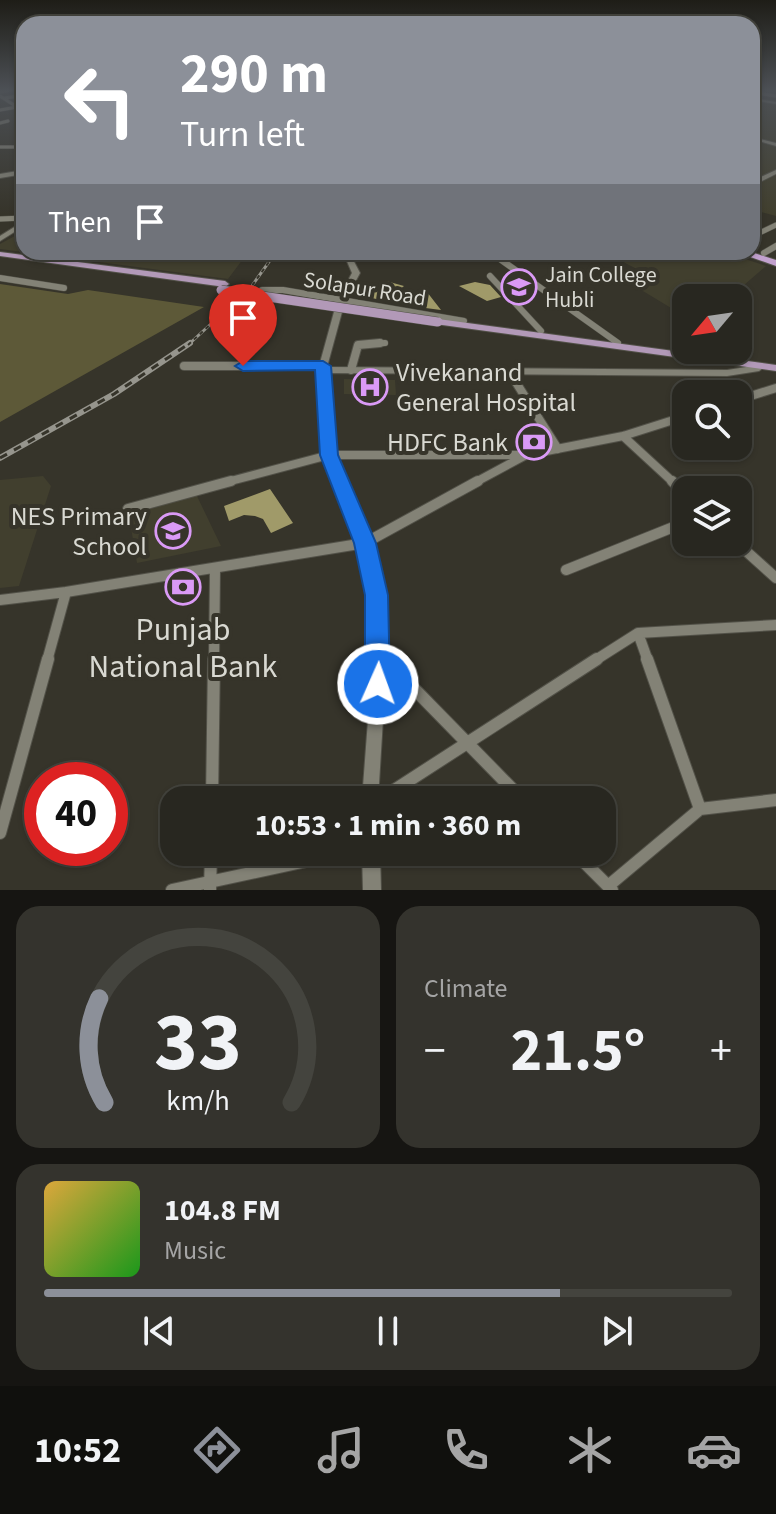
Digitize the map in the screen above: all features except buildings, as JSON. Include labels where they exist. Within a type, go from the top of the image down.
[{"type":"highway","points":[[760,252],[776,257]]},
{"type":"main road","points":[[29,260],[759,368],[776,368]]},
{"type":"main road","points":[[462,323],[541,331],[776,368]]},
{"type":"street","points":[[0,239],[16,226]]},
{"type":"street","points":[[764,253],[776,246]]},
{"type":"street","points":[[350,260],[356,273],[340,305],[322,368],[329,455],[365,543],[377,595],[380,654],[371,786]]},
{"type":"street","points":[[501,260],[618,343]]},
{"type":"street","points":[[490,276],[541,331]]},
{"type":"street","points":[[0,278],[64,288]]},
{"type":"street","points":[[259,293],[340,305]]},
{"type":"street","points":[[259,293],[446,326],[462,323]]},
{"type":"street","points":[[351,370],[358,345],[385,343]]},
{"type":"street","points":[[184,366],[510,373],[727,373],[759,368]]},
{"type":"street","points":[[510,373],[558,449]]},
{"type":"street","points":[[752,396],[776,388]]},
{"type":"street","points":[[128,509],[329,455],[526,455],[623,436],[672,420]]},
{"type":"street","points":[[623,436],[672,482]]},
{"type":"street","points":[[0,600],[215,570],[365,543],[526,455]]},
{"type":"street","points":[[566,570],[672,528]]},
{"type":"street","points":[[752,556],[776,578]]},
{"type":"street","points":[[212,786],[215,570]]},
{"type":"street","points":[[0,833],[66,592]]},
{"type":"street","points":[[400,786],[638,633],[776,625]]},
{"type":"street","points":[[638,633],[700,809]]},
{"type":"street","points":[[380,654],[509,786]]},
{"type":"street","points":[[588,866],[610,888],[700,809],[776,800]]},
{"type":"street","points":[[210,886],[211,866]]},
{"type":"street","points":[[172,890],[210,886],[291,866]]},
{"type":"street","points":[[371,866],[372,890]]},
{"type":"shaded area","points":[[760,132],[776,132],[776,216],[761,212]]},
{"type":"shaded area","points":[[16,235],[16,251],[0,249],[0,244]]},
{"type":"shaded area","points":[[84,260],[242,260],[228,279]]},
{"type":"shaded area","points":[[619,260],[748,260],[766,266],[745,284],[672,284],[672,309],[628,282],[643,272]]},
{"type":"shaded area","points":[[0,284],[68,294],[88,290],[204,307],[0,422]]},
{"type":"shaded area","name":"Vivekanand General Hospital","points":[[344,379],[395,380],[396,395],[344,394]]},
{"type":"shaded area","points":[[43,476],[51,486],[19,586],[0,588],[0,480]]},
{"type":"shaded area","name":"NES Primary School","points":[[196,494],[221,546],[137,563],[129,516]]},
{"type":"railway","points":[[188,345],[251,287],[270,260]]},
{"type":"railway","points":[[0,458],[114,394],[190,343]]},
{"type":"place","name":"Jain College Hubli","points":[[519,287]]},
{"type":"place","name":"Vivekanand General Hospital","points":[[370,387]]},
{"type":"place","name":"HDFC Bank","points":[[534,442]]},
{"type":"place","name":"NES Primary School","points":[[173,531]]},
{"type":"place","name":"Punjab National Bank","points":[[183,587]]},
{"type":"route","points":[[243,366],[323,366],[329,455],[365,543],[377,595],[378,684]]}]
